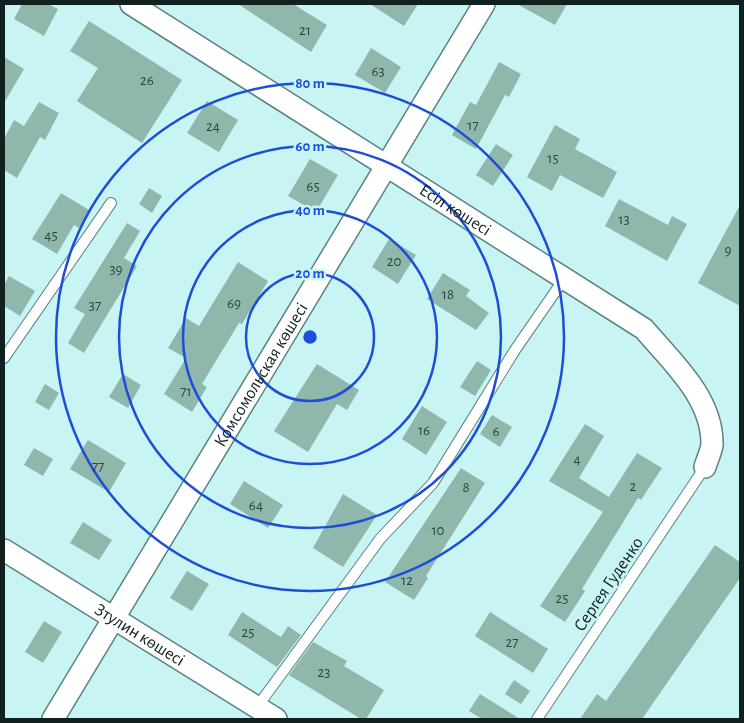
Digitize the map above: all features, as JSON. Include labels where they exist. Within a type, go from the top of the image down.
[{"type":"street","name":"Есіл көшесі","points":[[131,4],[644,329],[689,381],[710,423],[712,446],[705,467]]},
{"type":"street","name":"Комсомольская көшесі","points":[[53,719],[484,4]]},
{"type":"street","name":"Зтулин көшесі","points":[[4,550],[276,719]]},
{"type":"lane","points":[[4,358],[111,204]]},
{"type":"lane","points":[[257,707],[380,540],[432,482],[515,350],[564,279]]},
{"type":"lane","name":"Сергея Гуденко","points":[[537,719],[705,467]]},
{"type":"building","points":[[22,4],[48,4],[58,9],[44,36],[14,19]]},
{"type":"building","points":[[238,4],[293,4],[327,25],[311,52]]},
{"type":"building","points":[[370,4],[418,4],[404,26]]},
{"type":"building","points":[[517,4],[567,4],[555,25]]},
{"type":"building","points":[[89,21],[182,80],[142,143],[77,101],[98,68],[70,51]]},
{"type":"building","points":[[371,48],[401,67],[385,93],[355,75]]},
{"type":"building","points":[[4,57],[24,69],[4,103]]},
{"type":"building","points":[[499,62],[521,74],[509,97],[505,95],[476,149],[452,135],[470,102],[476,105]]},
{"type":"building","points":[[207,101],[238,120],[219,152],[187,133]]},
{"type":"building","points":[[39,102],[59,113],[45,140],[40,137],[17,178],[4,170],[4,139],[14,120],[24,126]]},
{"type":"building","points":[[555,125],[580,139],[575,149],[617,172],[603,198],[560,175],[552,191],[527,177]]},
{"type":"building","points":[[496,144],[513,155],[493,186],[476,175]]},
{"type":"building","points":[[310,159],[338,175],[316,212],[288,196]]},
{"type":"building","points":[[149,188],[162,196],[152,213],[139,204]]},
{"type":"building","points":[[61,193],[89,210],[79,228],[74,225],[57,254],[32,239]]},
{"type":"building","points":[[619,199],[668,225],[672,216],[687,224],[667,261],[605,226]]},
{"type":"building","points":[[740,205],[740,306],[698,283]]},
{"type":"building","points":[[127,223],[140,231],[124,258],[137,266],[84,353],[68,343],[85,314],[74,308]]},
{"type":"building","points":[[389,239],[416,255],[398,284],[372,267]]},
{"type":"building","points":[[238,262],[268,281],[242,324],[239,323],[202,384],[207,387],[192,412],[164,394],[186,358],[168,348],[186,318],[199,326]]},
{"type":"building","points":[[443,273],[470,290],[466,296],[489,313],[476,330],[427,299]]},
{"type":"building","points":[[9,276],[35,291],[20,316],[4,306],[4,285]]},
{"type":"building","points":[[477,361],[491,370],[475,396],[460,387]]},
{"type":"building","points":[[317,364],[359,390],[347,410],[337,404],[308,452],[274,431]]},
{"type":"building","points":[[123,374],[141,385],[128,408],[109,397]]},
{"type":"building","points":[[45,384],[59,393],[49,410],[35,402]]},
{"type":"building","points":[[422,406],[447,422],[426,455],[402,439]]},
{"type":"building","points":[[492,415],[512,427],[500,447],[480,434]]},
{"type":"building","points":[[585,424],[604,436],[579,478],[609,497],[637,453],[662,468],[641,500],[638,498],[582,589],[585,591],[565,622],[540,606],[603,512],[549,481]]},
{"type":"building","points":[[88,440],[126,463],[109,492],[70,469]]},
{"type":"building","points":[[34,448],[53,459],[43,476],[24,465]]},
{"type":"building","points":[[461,468],[485,483],[426,576],[428,578],[414,600],[385,582]]},
{"type":"building","points":[[244,481],[283,505],[268,528],[230,504]]},
{"type":"building","points":[[343,494],[377,515],[343,567],[313,548]]},
{"type":"building","points":[[83,522],[112,540],[99,560],[70,543]]},
{"type":"building","points":[[715,545],[740,562],[740,578],[642,719],[580,719],[597,694],[606,701]]},
{"type":"building","points":[[187,571],[209,584],[192,611],[170,598]]},
{"type":"building","points":[[242,612],[281,637],[288,626],[301,635],[277,667],[228,635]]},
{"type":"building","points":[[490,612],[548,649],[533,673],[475,636]]},
{"type":"building","points":[[44,621],[62,632],[43,663],[25,652]]},
{"type":"building","points":[[313,642],[347,661],[344,666],[384,690],[366,719],[361,719],[289,675]]},
{"type":"building","points":[[514,680],[530,691],[521,704],[505,694]]},
{"type":"building","points":[[480,694],[520,719],[482,719],[469,711]]}]
